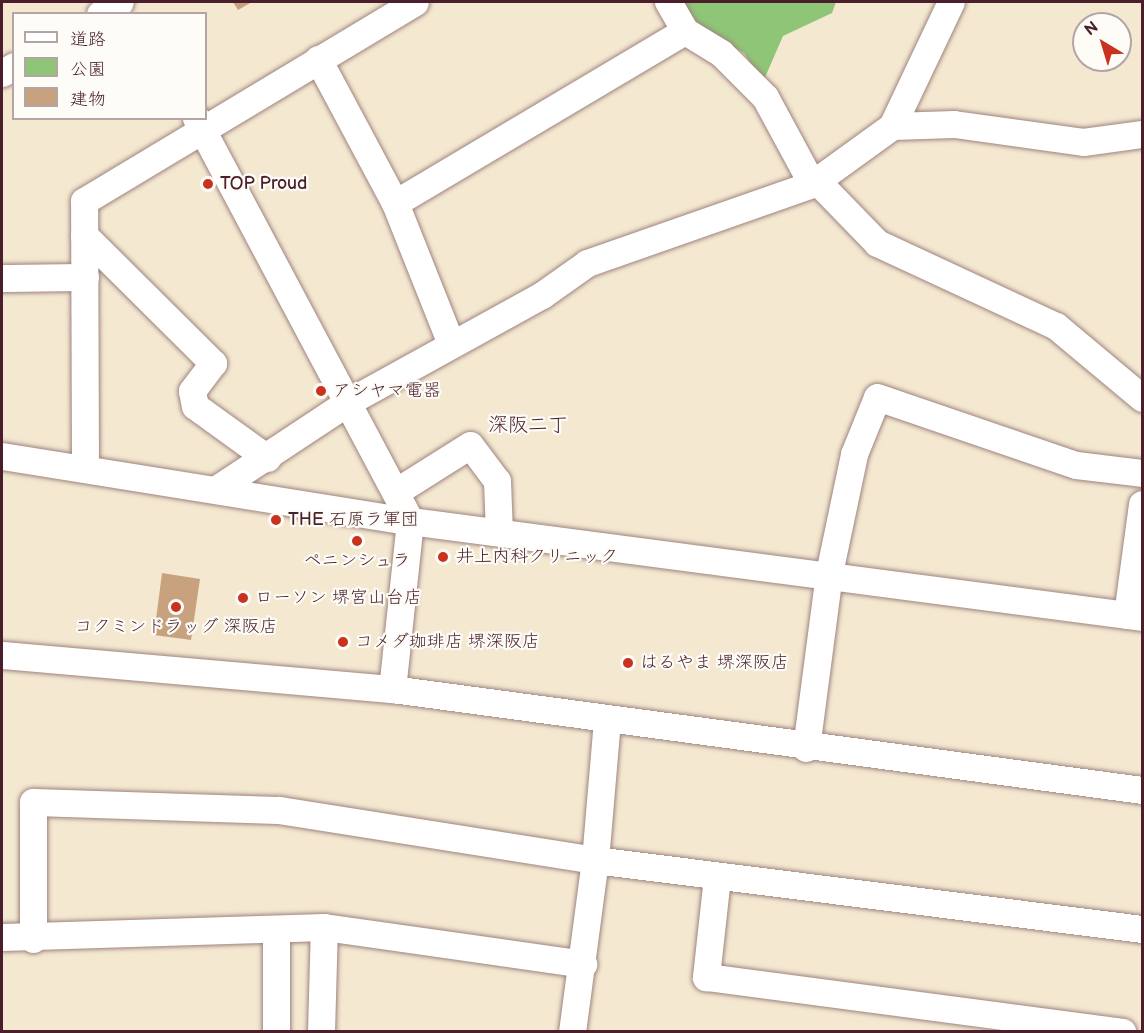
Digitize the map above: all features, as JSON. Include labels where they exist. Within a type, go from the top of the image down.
[{"type":"street","points":[[103,12],[120,2]]},
{"type":"street","points":[[85,466],[84,201],[200,126],[415,2]]},
{"type":"street","points":[[668,2],[686,31],[721,52],[765,97],[814,182],[877,243],[1056,326],[1143,398]]},
{"type":"street","points":[[218,488],[267,458],[348,402],[542,295],[587,263],[814,182],[892,126],[951,2]]},
{"type":"street","points":[[395,203],[686,31]]},
{"type":"street","points":[[318,59],[395,203],[452,344]]},
{"type":"street","points":[[892,126],[954,124],[1083,142],[1143,134]]},
{"type":"street","points":[[200,126],[397,491],[410,521],[392,689]]},
{"type":"street","points":[[84,235],[213,363],[192,391],[195,406],[267,458]]},
{"type":"street","points":[[2,278],[84,277]]},
{"type":"street","points":[[806,748],[829,573],[854,454],[878,397],[1076,465],[1143,472]]},
{"type":"street","points":[[397,491],[470,445],[497,481],[499,532]]},
{"type":"street","points":[[2,456],[85,466],[410,521],[829,573],[1135,616],[1143,504]]},
{"type":"street","points":[[2,655],[392,689],[806,748],[1143,790]]},
{"type":"street","points":[[572,1032],[583,964],[595,860],[606,719]]},
{"type":"street","points":[[33,939],[33,802],[279,810],[717,877],[1143,929]]},
{"type":"street","points":[[717,877],[706,977],[1122,1032]]},
{"type":"street","points":[[2,937],[33,939],[324,927],[583,964]]},
{"type":"street","points":[[321,1032],[324,927]]},
{"type":"street","points":[[276,928],[276,1032]]},
{"type":"green space","points":[[677,2],[836,2],[832,13],[783,36],[763,82],[744,53],[690,22]]},
{"type":"building","points":[[233,2],[252,2],[238,10]]},
{"type":"building","points":[[162,573],[200,579],[191,640],[154,635]]},
{"type":"place","name":"TOP Proud","points":[[208,184]]},
{"type":"place","name":"アシヤマ電器","points":[[321,391]]},
{"type":"place","name":"THE 石原ラ軍団","points":[[276,520]]},
{"type":"place","name":"ペニンシュラ","points":[[357,541]]},
{"type":"place","name":"井上内科クリニック","points":[[443,557]]},
{"type":"place","name":"ローソン 堺宮山台店","points":[[243,598]]},
{"type":"place","name":"コクミンドラッグ 深阪店","points":[[176,607]]},
{"type":"place","name":"コメダ珈琲店 堺深阪店","points":[[343,642]]},
{"type":"place","name":"はるやま 堺深阪店","points":[[628,663]]},
{"type":"district","name":"深阪二丁","points":[[528,425]]}]
